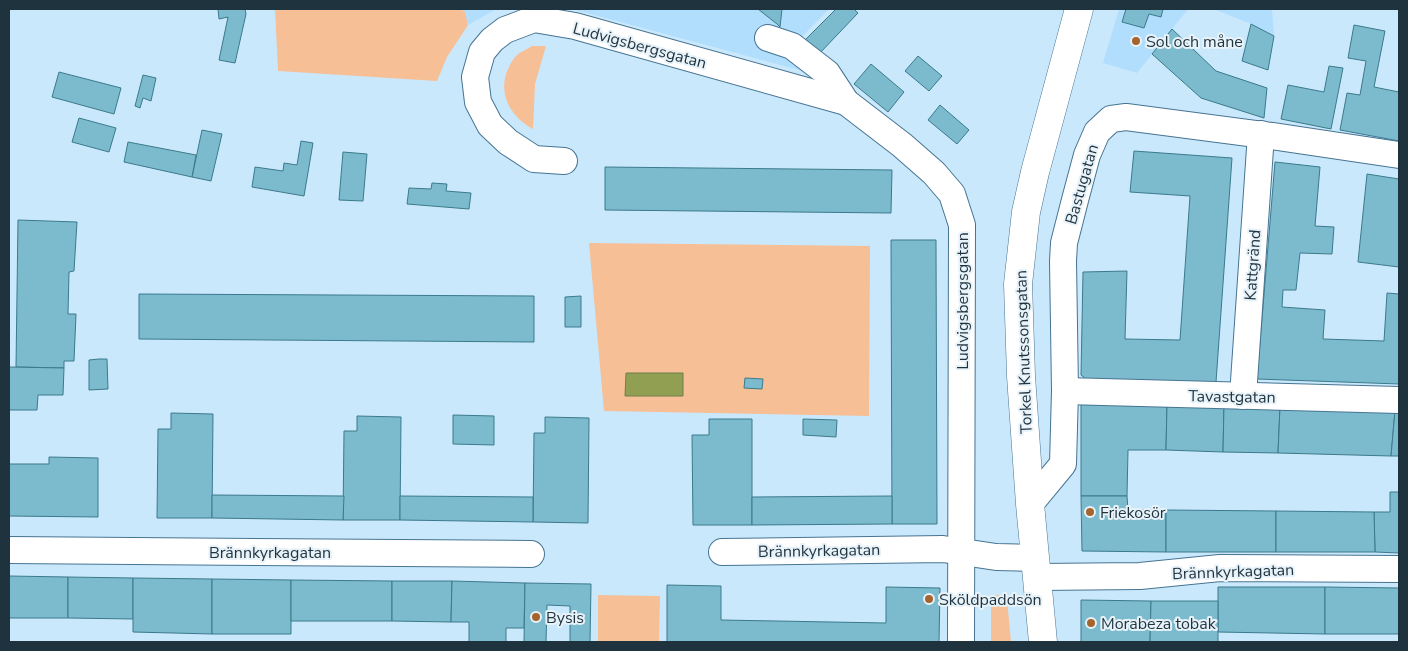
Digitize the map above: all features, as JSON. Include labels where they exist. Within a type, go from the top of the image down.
[{"type":"street","name":"Torkel Knutssonsgatan","points":[[1043,642],[1030,504],[1018,316],[1020,254],[1026,212],[1035,172],[1079,9]]},
{"type":"street","name":"Ludvigsbergsgatan","points":[[564,162],[534,159],[508,142],[490,125],[478,102],[475,77],[482,52],[492,40],[505,30],[534,19],[575,26],[846,102]]},
{"type":"street","name":"Ludvigsbergsgatan","points":[[768,38],[792,46],[827,73],[846,102],[934,172],[952,194],[962,225],[961,642]]},
{"type":"street","name":"Bastugatan","points":[[1030,504],[1063,464],[1065,391],[1064,243],[1087,155],[1097,132],[1111,120],[1126,117],[1261,134],[1399,156]]},
{"type":"street","name":"Kattgränd","points":[[1243,396],[1261,134]]},
{"type":"street","name":"Tavastgatan","points":[[1065,391],[1399,400]]},
{"type":"street","name":"Brännkyrkagatan","points":[[722,552],[943,549],[996,557],[1036,568],[1140,576],[1220,568],[1399,569]]},
{"type":"street","name":"Brännkyrkagatan","points":[[9,550],[532,554]]},
{"type":"shaded area","points":[[275,9],[460,9],[465,12],[468,25],[447,57],[437,81],[278,71]]},
{"type":"shaded area","points":[[460,9],[496,9],[468,25],[465,12]]},
{"type":"shaded area","points":[[572,9],[829,9],[794,45],[803,71]]},
{"type":"shaded area","name":"Sol och måne","points":[[1119,9],[1188,9],[1137,73],[1103,63]]},
{"type":"shaded area","name":"Sol och måne","points":[[1214,9],[1272,9],[1274,36],[1251,24]]},
{"type":"shaded area","points":[[532,46],[546,46],[535,84],[533,129],[514,113],[509,106],[504,91],[506,74],[514,58]]},
{"type":"shaded area","points":[[589,243],[870,246],[869,416],[604,411]]},
{"type":"shaded area","points":[[626,373],[683,373],[683,396],[625,396]]},
{"type":"shaded area","points":[[598,595],[660,596],[659,642],[598,642]]},
{"type":"shaded area","points":[[994,595],[1003,595],[1007,599],[1011,642],[991,642],[991,598]]},
{"type":"building","points":[[218,9],[245,9],[246,14],[235,63],[219,60],[228,17],[219,19]]},
{"type":"building","points":[[758,9],[782,9],[780,27],[777,24]]},
{"type":"building","points":[[836,9],[854,9],[858,13],[818,55],[804,41]]},
{"type":"building","points":[[1126,9],[1163,9],[1161,17],[1149,14],[1144,28],[1122,22]]},
{"type":"building","points":[[1251,24],[1274,36],[1268,70],[1242,61]]},
{"type":"building","points":[[1354,25],[1385,31],[1374,87],[1399,92],[1399,141],[1340,130],[1347,93],[1360,95],[1366,61],[1348,58]]},
{"type":"building","points":[[1172,29],[1216,71],[1267,88],[1264,118],[1201,98],[1152,54]]},
{"type":"building","points":[[918,56],[942,76],[929,91],[905,71]]},
{"type":"building","points":[[871,64],[904,92],[888,112],[854,84]]},
{"type":"building","points":[[1329,66],[1343,68],[1331,129],[1281,119],[1288,85],[1324,92]]},
{"type":"building","points":[[59,72],[121,88],[114,114],[52,97]]},
{"type":"building","points":[[143,75],[156,78],[151,101],[143,98],[140,108],[135,106]]},
{"type":"building","points":[[940,105],[969,130],[957,144],[928,120]]},
{"type":"building","points":[[79,118],[116,128],[109,152],[72,142]]},
{"type":"building","points":[[202,130],[222,134],[211,181],[192,177]]},
{"type":"building","points":[[301,141],[313,143],[304,196],[252,187],[255,167],[283,171],[284,163],[297,165]]},
{"type":"building","points":[[128,142],[196,155],[192,177],[124,162]]},
{"type":"building","points":[[1134,151],[1232,158],[1216,382],[1087,380],[1081,375],[1083,272],[1127,271],[1125,339],[1180,340],[1190,196],[1130,192]]},
{"type":"building","points":[[343,152],[367,154],[363,201],[339,200]]},
{"type":"building","points":[[1275,162],[1320,167],[1315,226],[1334,227],[1332,254],[1300,253],[1296,290],[1283,290],[1282,307],[1325,310],[1323,339],[1384,341],[1387,293],[1399,294],[1399,384],[1257,379]]},
{"type":"building","points":[[605,167],[892,170],[891,213],[605,210]]},
{"type":"building","points":[[1367,174],[1399,179],[1399,267],[1358,262]]},
{"type":"building","points":[[432,183],[447,184],[446,191],[471,193],[469,209],[407,204],[409,188],[431,189]]},
{"type":"building","points":[[18,220],[77,222],[74,271],[69,272],[68,314],[76,314],[74,361],[64,361],[64,368],[16,367]]},
{"type":"building","points":[[891,240],[936,240],[937,524],[892,524]]},
{"type":"building","points":[[139,294],[534,296],[534,342],[139,339]]},
{"type":"building","points":[[581,296],[581,327],[565,327],[565,297]]},
{"type":"building","points":[[107,359],[108,389],[89,390],[89,360]]},
{"type":"building","points":[[9,367],[64,368],[63,395],[38,395],[37,410],[9,410]]},
{"type":"building","points":[[745,378],[763,379],[762,389],[744,388]]},
{"type":"building","points":[[1081,401],[1167,404],[1166,450],[1128,450],[1127,496],[1081,496]]},
{"type":"building","points":[[1167,404],[1224,405],[1223,452],[1166,450]]},
{"type":"building","points":[[1224,405],[1280,407],[1278,453],[1223,452]]},
{"type":"building","points":[[1280,407],[1395,411],[1391,456],[1278,453]]},
{"type":"building","points":[[1395,411],[1399,411],[1399,456],[1391,456]]},
{"type":"building","points":[[171,413],[213,414],[212,518],[157,518],[158,429],[171,429]]},
{"type":"building","points":[[453,415],[494,416],[494,445],[453,444]]},
{"type":"building","points":[[357,416],[401,417],[400,520],[343,520],[344,431],[357,431]]},
{"type":"building","points":[[545,417],[589,418],[588,523],[533,522],[534,433],[545,433]]},
{"type":"building","points":[[709,419],[752,419],[752,525],[693,525],[692,435],[709,435]]},
{"type":"building","points":[[803,419],[837,420],[836,437],[803,435]]},
{"type":"building","points":[[49,457],[98,458],[98,517],[9,516],[9,464],[49,464]]},
{"type":"building","points":[[1390,492],[1399,492],[1399,553],[1375,552],[1374,512],[1390,512]]},
{"type":"building","points":[[212,495],[344,496],[343,520],[212,518]]},
{"type":"building","points":[[400,496],[533,497],[533,522],[400,520]]},
{"type":"building","points":[[892,496],[892,524],[752,525],[752,497]]},
{"type":"building","points":[[1081,496],[1127,496],[1128,510],[1166,510],[1166,552],[1082,551]]},
{"type":"building","points":[[1166,510],[1276,511],[1276,552],[1166,552]]},
{"type":"building","points":[[1276,511],[1374,512],[1375,552],[1276,552]]},
{"type":"building","points":[[9,576],[68,577],[68,618],[9,618]]},
{"type":"building","points":[[68,577],[133,578],[133,619],[68,618]]},
{"type":"building","points":[[133,578],[212,579],[212,634],[133,632]]},
{"type":"building","points":[[212,579],[291,580],[291,634],[212,634]]},
{"type":"building","points":[[291,580],[392,581],[392,621],[291,621]]},
{"type":"building","points":[[392,581],[452,581],[451,622],[392,621]]},
{"type":"building","points":[[452,581],[525,583],[524,628],[506,628],[506,642],[469,642],[469,622],[451,622]]},
{"type":"building","name":"Bysis","points":[[525,583],[591,584],[590,642],[570,642],[570,606],[547,605],[546,642],[524,642]]},
{"type":"building","points":[[667,585],[721,586],[721,620],[886,623],[886,587],[940,588],[939,642],[667,642]]},
{"type":"building","points":[[1218,587],[1325,587],[1325,634],[1218,632]]},
{"type":"building","points":[[1325,587],[1399,588],[1399,634],[1325,634]]},
{"type":"building","points":[[1081,600],[1151,601],[1150,642],[1081,642]]},
{"type":"building","points":[[1151,601],[1218,601],[1218,642],[1150,642]]},
{"type":"place","name":"Sol och måne","points":[[1136,41]]},
{"type":"place","name":"Friekosör","points":[[1090,512]]},
{"type":"place","name":"Sköldpaddsön","points":[[929,599]]},
{"type":"place","name":"Bysis","points":[[536,617]]},
{"type":"place","name":"Morabeza tobak","points":[[1091,623]]}]
